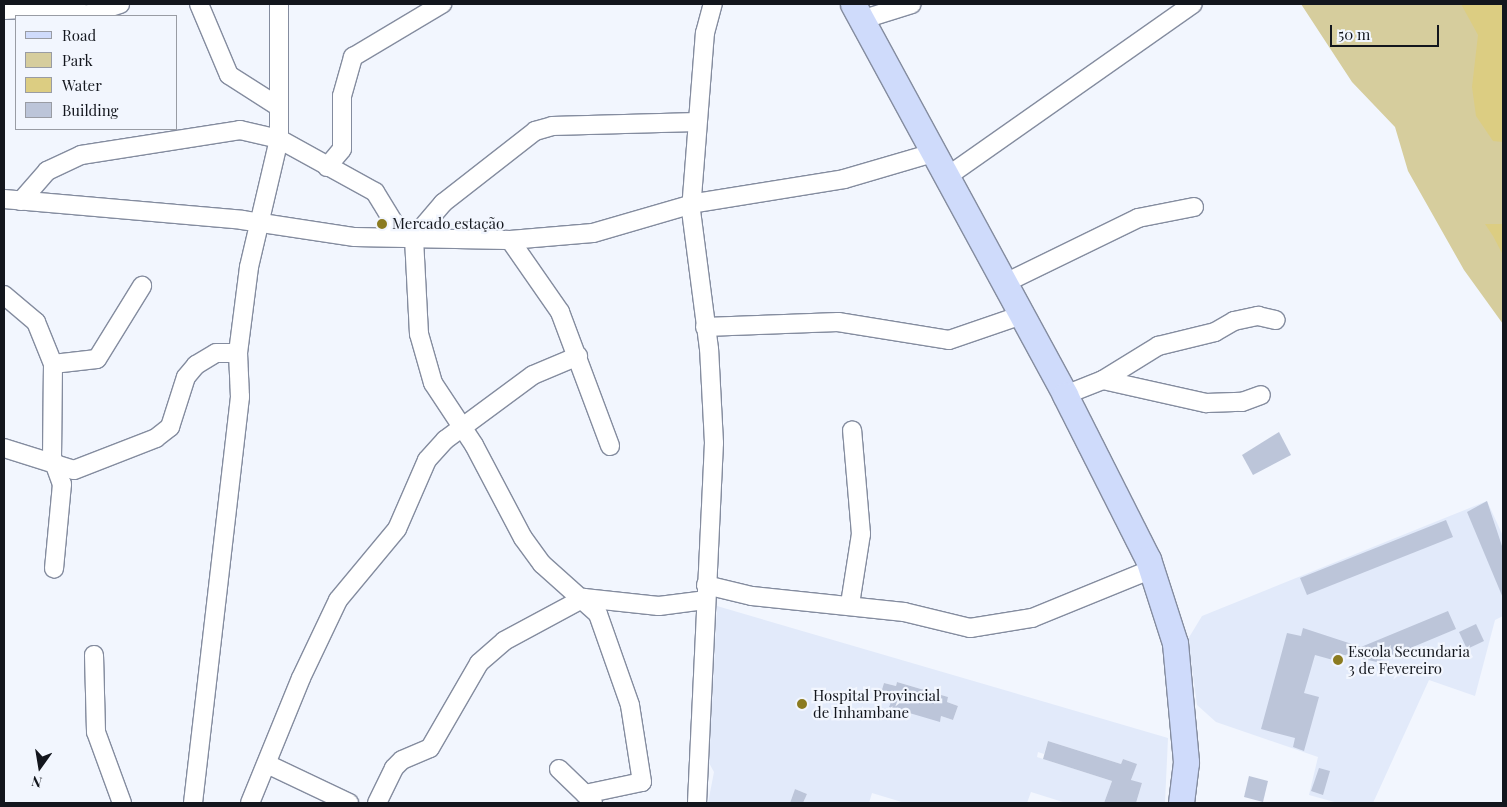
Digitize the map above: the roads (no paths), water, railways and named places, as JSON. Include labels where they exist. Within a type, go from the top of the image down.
[{"type":"main road","points":[[857,12],[1066,395],[1152,569],[1175,643],[1186,762],[1181,803]]},
{"type":"street","points":[[91,15],[120,4]]},
{"type":"street","points":[[199,4],[229,75],[276,105]]},
{"type":"street","points":[[193,803],[240,397],[238,353],[258,225],[279,139],[276,105],[279,4]]},
{"type":"street","points":[[327,167],[342,149],[342,96],[353,57],[442,4]]},
{"type":"street","points":[[697,803],[714,443],[705,327],[691,205],[705,33],[713,4]]},
{"type":"street","points":[[857,12],[912,4]]},
{"type":"street","points":[[948,176],[1193,4]]},
{"type":"street","points":[[4,10],[61,7],[85,15]]},
{"type":"street","points":[[408,237],[443,203],[536,131],[552,126],[697,122]]},
{"type":"street","points":[[12,200],[47,171],[80,155],[240,130],[279,139],[381,196],[408,237],[422,354],[446,407],[464,428],[523,538],[542,564],[584,598],[598,614],[630,705],[642,782],[589,799],[560,769]]},
{"type":"street","points":[[12,200],[258,225],[354,237],[510,240],[593,233],[691,205],[844,179],[933,153]]},
{"type":"street","points":[[1005,283],[1138,218],[1194,207]]},
{"type":"street","points":[[510,240],[560,312],[610,446]]},
{"type":"street","points":[[53,364],[97,359],[142,286]]},
{"type":"street","points":[[4,295],[36,322],[53,364],[52,457],[58,468],[62,484],[54,569]]},
{"type":"street","points":[[705,327],[838,322],[949,340],[1022,315]]},
{"type":"street","points":[[1066,395],[1103,380],[1158,346],[1215,332],[1234,321],[1258,316],[1276,320]]},
{"type":"street","points":[[4,448],[58,468],[74,470],[163,435],[192,370],[216,353],[238,353]]},
{"type":"street","points":[[250,803],[300,678],[338,600],[397,529],[427,460],[464,428],[533,375],[578,356]]},
{"type":"street","points":[[1103,380],[1206,403],[1242,402],[1261,394]]},
{"type":"street","points":[[850,604],[862,534],[852,430]]},
{"type":"street","points":[[377,803],[402,760],[430,748],[488,654],[584,598],[658,606],[706,593],[850,604],[970,628],[999,626],[1039,616],[1152,569]]},
{"type":"street","points":[[94,655],[96,732],[122,803]]},
{"type":"street","points":[[267,764],[349,803]]},
{"type":"water","points":[[1461,4],[1503,4],[1503,142],[1493,141],[1476,116],[1472,87],[1478,35]]},
{"type":"water","points":[[1485,224],[1503,224],[1503,255],[1493,236]]},
{"type":"place","name":"Mercado estação","points":[[382,224]]},
{"type":"place","name":"Escola Secundaria 3 de Fevereiro","points":[[1338,660]]},
{"type":"place","name":"Hospital Provincial de Inhambane","points":[[802,704]]}]
